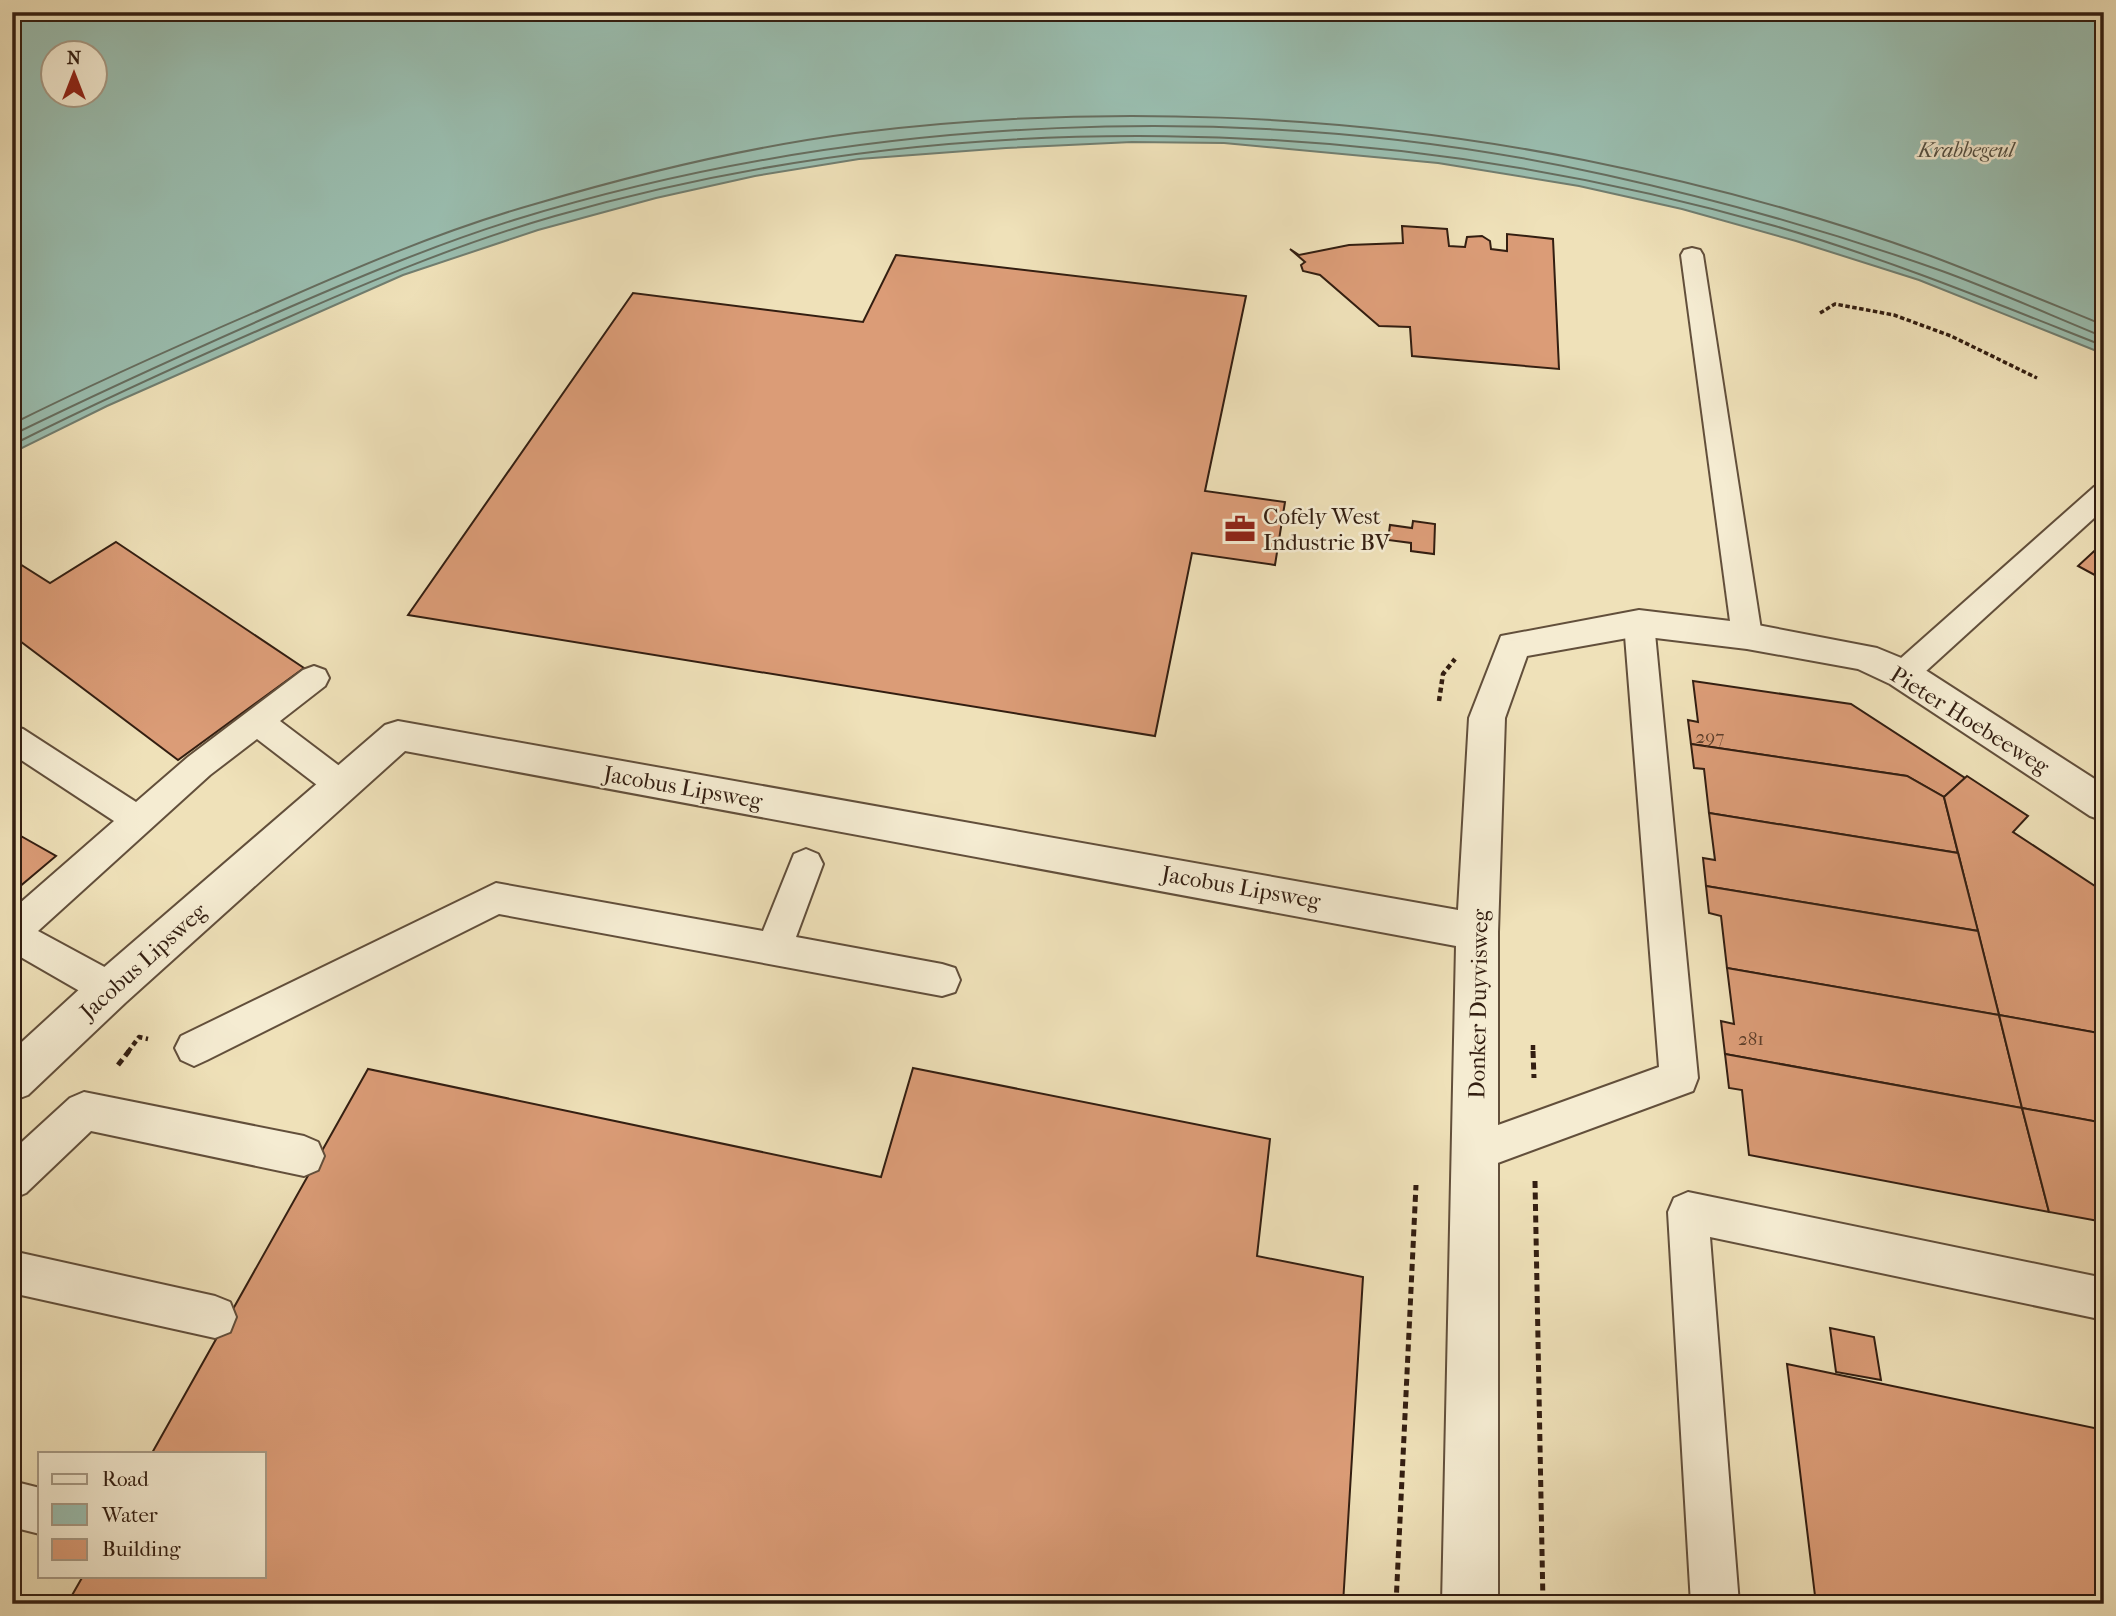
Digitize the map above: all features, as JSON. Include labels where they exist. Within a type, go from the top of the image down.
[{"type":"street","name":"Donker Duyvisweg","points":[[1470,1604],[1477,932],[1487,718],[1513,645],[1639,623],[1747,636]]},
{"type":"street","name":"Pieter Hoebeeweg","points":[[1747,636],[1865,657],[1903,674],[2104,805]]},
{"type":"street","name":"Jacobus Lipsweg","points":[[12,1080],[110,989],[398,736],[1477,932]]},
{"type":"lane","points":[[1692,256],[1747,636]]},
{"type":"lane","points":[[1903,674],[2104,493]]},
{"type":"lane","points":[[1476,1153],[1679,1078],[1639,623]]},
{"type":"lane","points":[[110,989],[12,933],[199,765],[314,678]]},
{"type":"lane","points":[[258,722],[342,786]]},
{"type":"lane","points":[[12,738],[138,820]]},
{"type":"lane","points":[[774,949],[806,864]]},
{"type":"lane","points":[[194,1048],[496,898],[942,980]]},
{"type":"lane","points":[[12,1179],[84,1111],[304,1156]]},
{"type":"lane","points":[[1715,1604],[1688,1212],[2104,1299]]},
{"type":"lane","points":[[12,1272],[215,1317]]},
{"type":"lane","points":[[12,1503],[38,1510]]},
{"type":"path","points":[[1820,313],[1835,304],[1894,315],[1951,336],[2038,379]]},
{"type":"path","points":[[84,1111],[139,1037],[194,1048]]},
{"type":"water","name":"Krabbegeul","points":[[12,12],[2104,12],[2104,354],[1919,280],[1682,209],[1579,186],[1438,163],[1224,143],[1132,142],[859,159],[755,176],[656,198],[538,230],[403,275],[107,406],[12,453]]},
{"type":"building","points":[[1402,226],[1447,229],[1449,246],[1465,247],[1467,237],[1482,236],[1490,241],[1491,249],[1507,251],[1507,234],[1553,239],[1559,369],[1412,356],[1410,327],[1379,326],[1320,275],[1303,271],[1301,265],[1305,262],[1290,249],[1299,255],[1349,245],[1403,243]]},
{"type":"building","points":[[896,255],[1246,296],[1205,491],[1285,502],[1275,565],[1192,553],[1155,736],[408,615],[633,293],[863,322]]},
{"type":"building","points":[[1413,521],[1435,524],[1434,554],[1411,551],[1411,543],[1388,540],[1390,525],[1412,528]]},
{"type":"building","points":[[116,542],[304,668],[178,760],[12,635],[12,559],[50,583]]},
{"type":"building","points":[[2104,542],[2104,580],[2078,566]]},
{"type":"building","points":[[1693,681],[1851,704],[1965,778],[1944,797],[1907,776],[1691,744],[1688,720],[1698,722]]},
{"type":"building","points":[[1691,744],[1907,776],[1944,797],[1958,853],[1709,813],[1704,769],[1694,768]]},
{"type":"building","points":[[1967,776],[2028,816],[2013,832],[2104,892],[2104,1034],[1999,1015],[1944,797]]},
{"type":"building","points":[[1709,813],[1958,853],[1978,931],[1706,886],[1703,858],[1715,860]]},
{"type":"building","points":[[12,831],[56,856],[12,893]]},
{"type":"building","points":[[1706,886],[1978,931],[1999,1015],[1727,968],[1721,916],[1709,913]]},
{"type":"building","points":[[1727,968],[1999,1015],[2022,1108],[1725,1054],[1721,1021],[1734,1024]]},
{"type":"building","points":[[1999,1015],[2104,1034],[2104,1123],[2022,1108]]},
{"type":"building","points":[[1725,1054],[2022,1108],[2049,1212],[1749,1155],[1742,1090],[1729,1088]]},
{"type":"building","points":[[913,1068],[1270,1139],[1257,1256],[1363,1277],[1343,1604],[67,1604],[82,1578],[266,1578],[266,1452],[153,1452],[368,1069],[881,1177]]},
{"type":"building","points":[[2022,1108],[2104,1123],[2104,1222],[2049,1212]]},
{"type":"building","points":[[1830,1328],[1874,1337],[1881,1380],[1836,1372]]},
{"type":"building","points":[[1787,1364],[2104,1430],[2104,1604],[1816,1604]]},
{"type":"place","name":"Cofely West Industrie BV","points":[[1240,529]]}]
